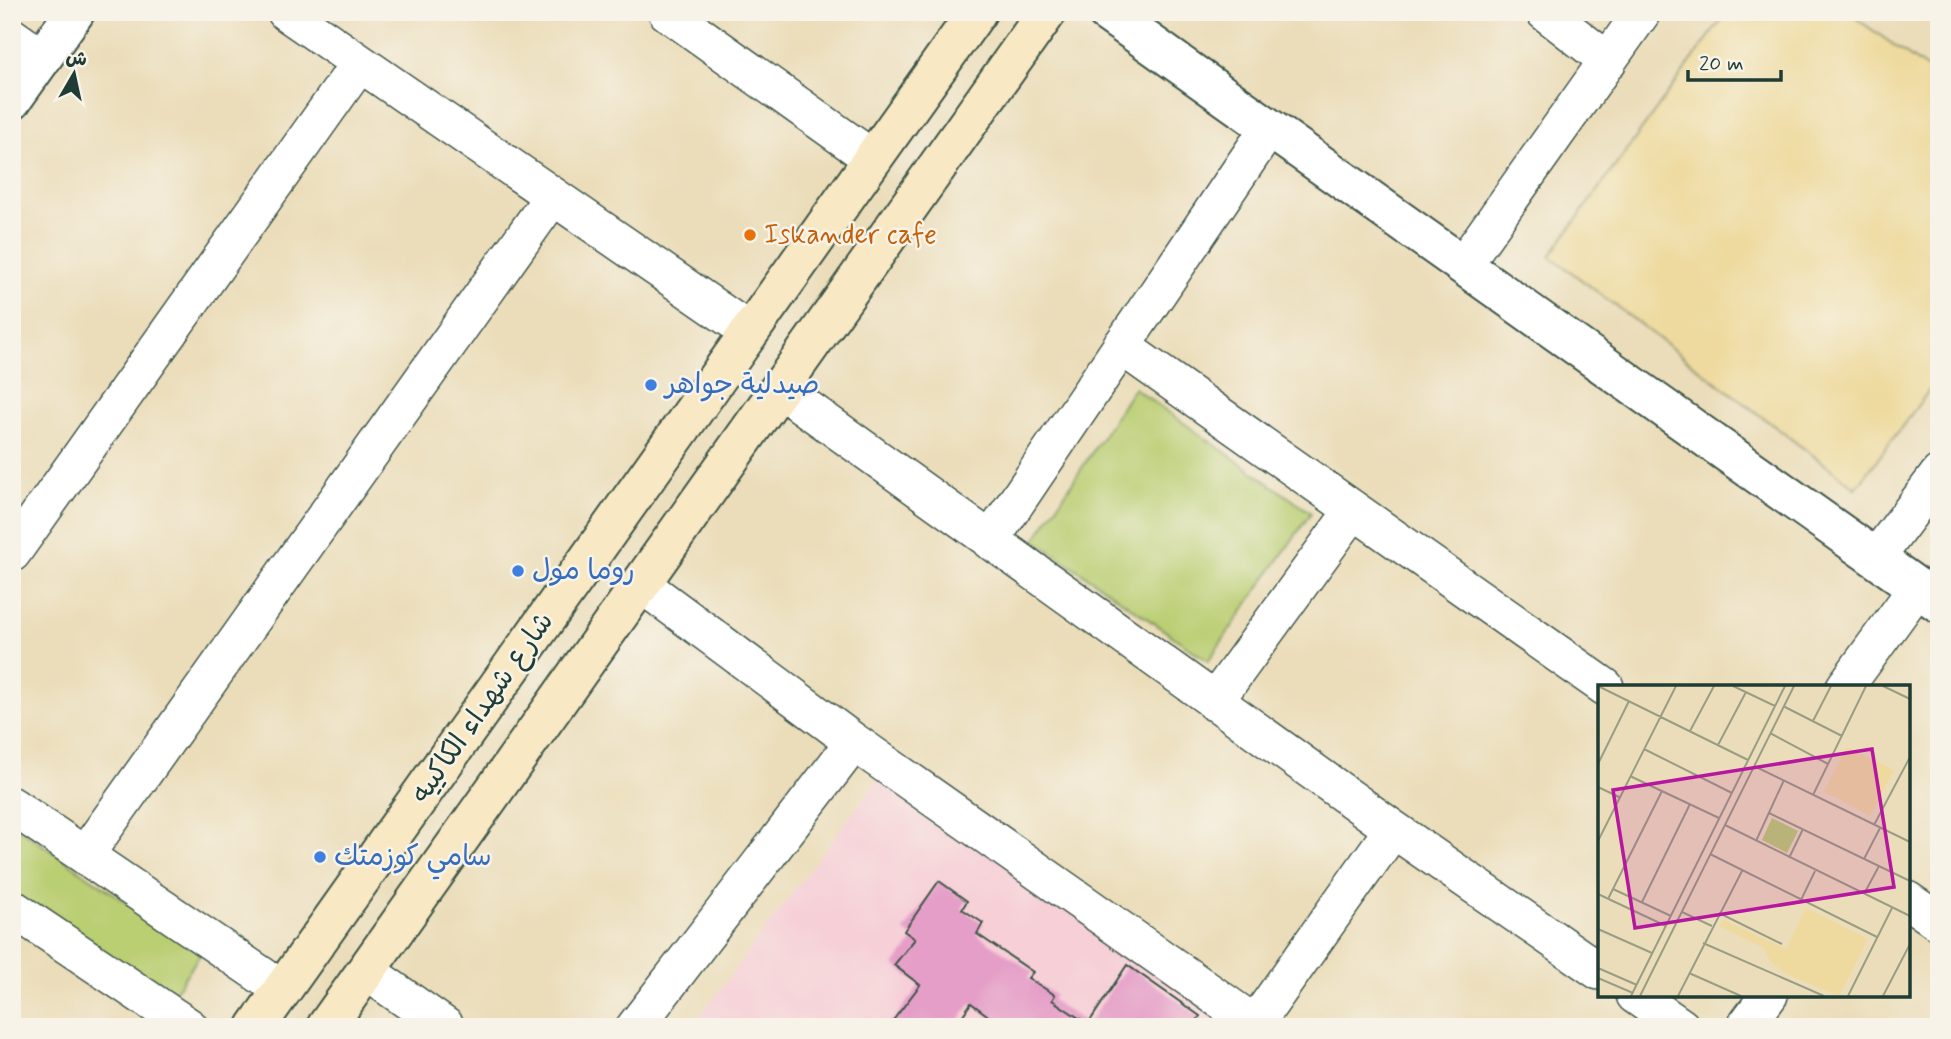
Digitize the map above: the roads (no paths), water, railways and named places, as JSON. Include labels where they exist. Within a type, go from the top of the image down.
[{"type":"main road","name":"شارع شهداء الكاكييه","points":[[256,1027],[977,12]]},
{"type":"main road","points":[[326,1027],[1047,12]]},
{"type":"main road","points":[[805,255],[853,286]]},
{"type":"street","points":[[12,100],[27,47],[75,12]]},
{"type":"street","points":[[286,12],[750,332]]},
{"type":"street","points":[[667,12],[873,159]]},
{"type":"street","points":[[1106,12],[1928,596],[1847,685]]},
{"type":"street","points":[[1545,12],[1608,61]]},
{"type":"street","points":[[1463,265],[1642,12]]},
{"type":"street","points":[[12,553],[360,63]]},
{"type":"street","points":[[990,541],[1269,128]]},
{"type":"street","points":[[85,855],[553,196]]},
{"type":"street","points":[[1121,346],[1602,685]]},
{"type":"street","points":[[780,389],[1214,702],[1598,970]]},
{"type":"street","points":[[1876,558],[1939,474]]},
{"type":"street","points":[[1214,702],[1353,510]]},
{"type":"street","points":[[641,584],[854,742],[1257,1025],[1393,829]]},
{"type":"street","points":[[635,1027],[854,742]]},
{"type":"street","points":[[12,806],[283,990]]},
{"type":"street","points":[[1909,901],[1939,922]]},
{"type":"street","points":[[12,908],[189,1027]]},
{"type":"street","points":[[366,971],[446,1027]]},
{"type":"street","points":[[1638,997],[1681,1027]]},
{"type":"street","points":[[1745,1027],[1768,997]]},
{"type":"place","name":"Iskander cafe","points":[[750,235]]},
{"type":"place","name":"صيدلية جواهر","points":[[651,385]]},
{"type":"place","name":"روما مول","points":[[518,571]]},
{"type":"place","name":"سامي كوزمتك","points":[[320,857]]}]
